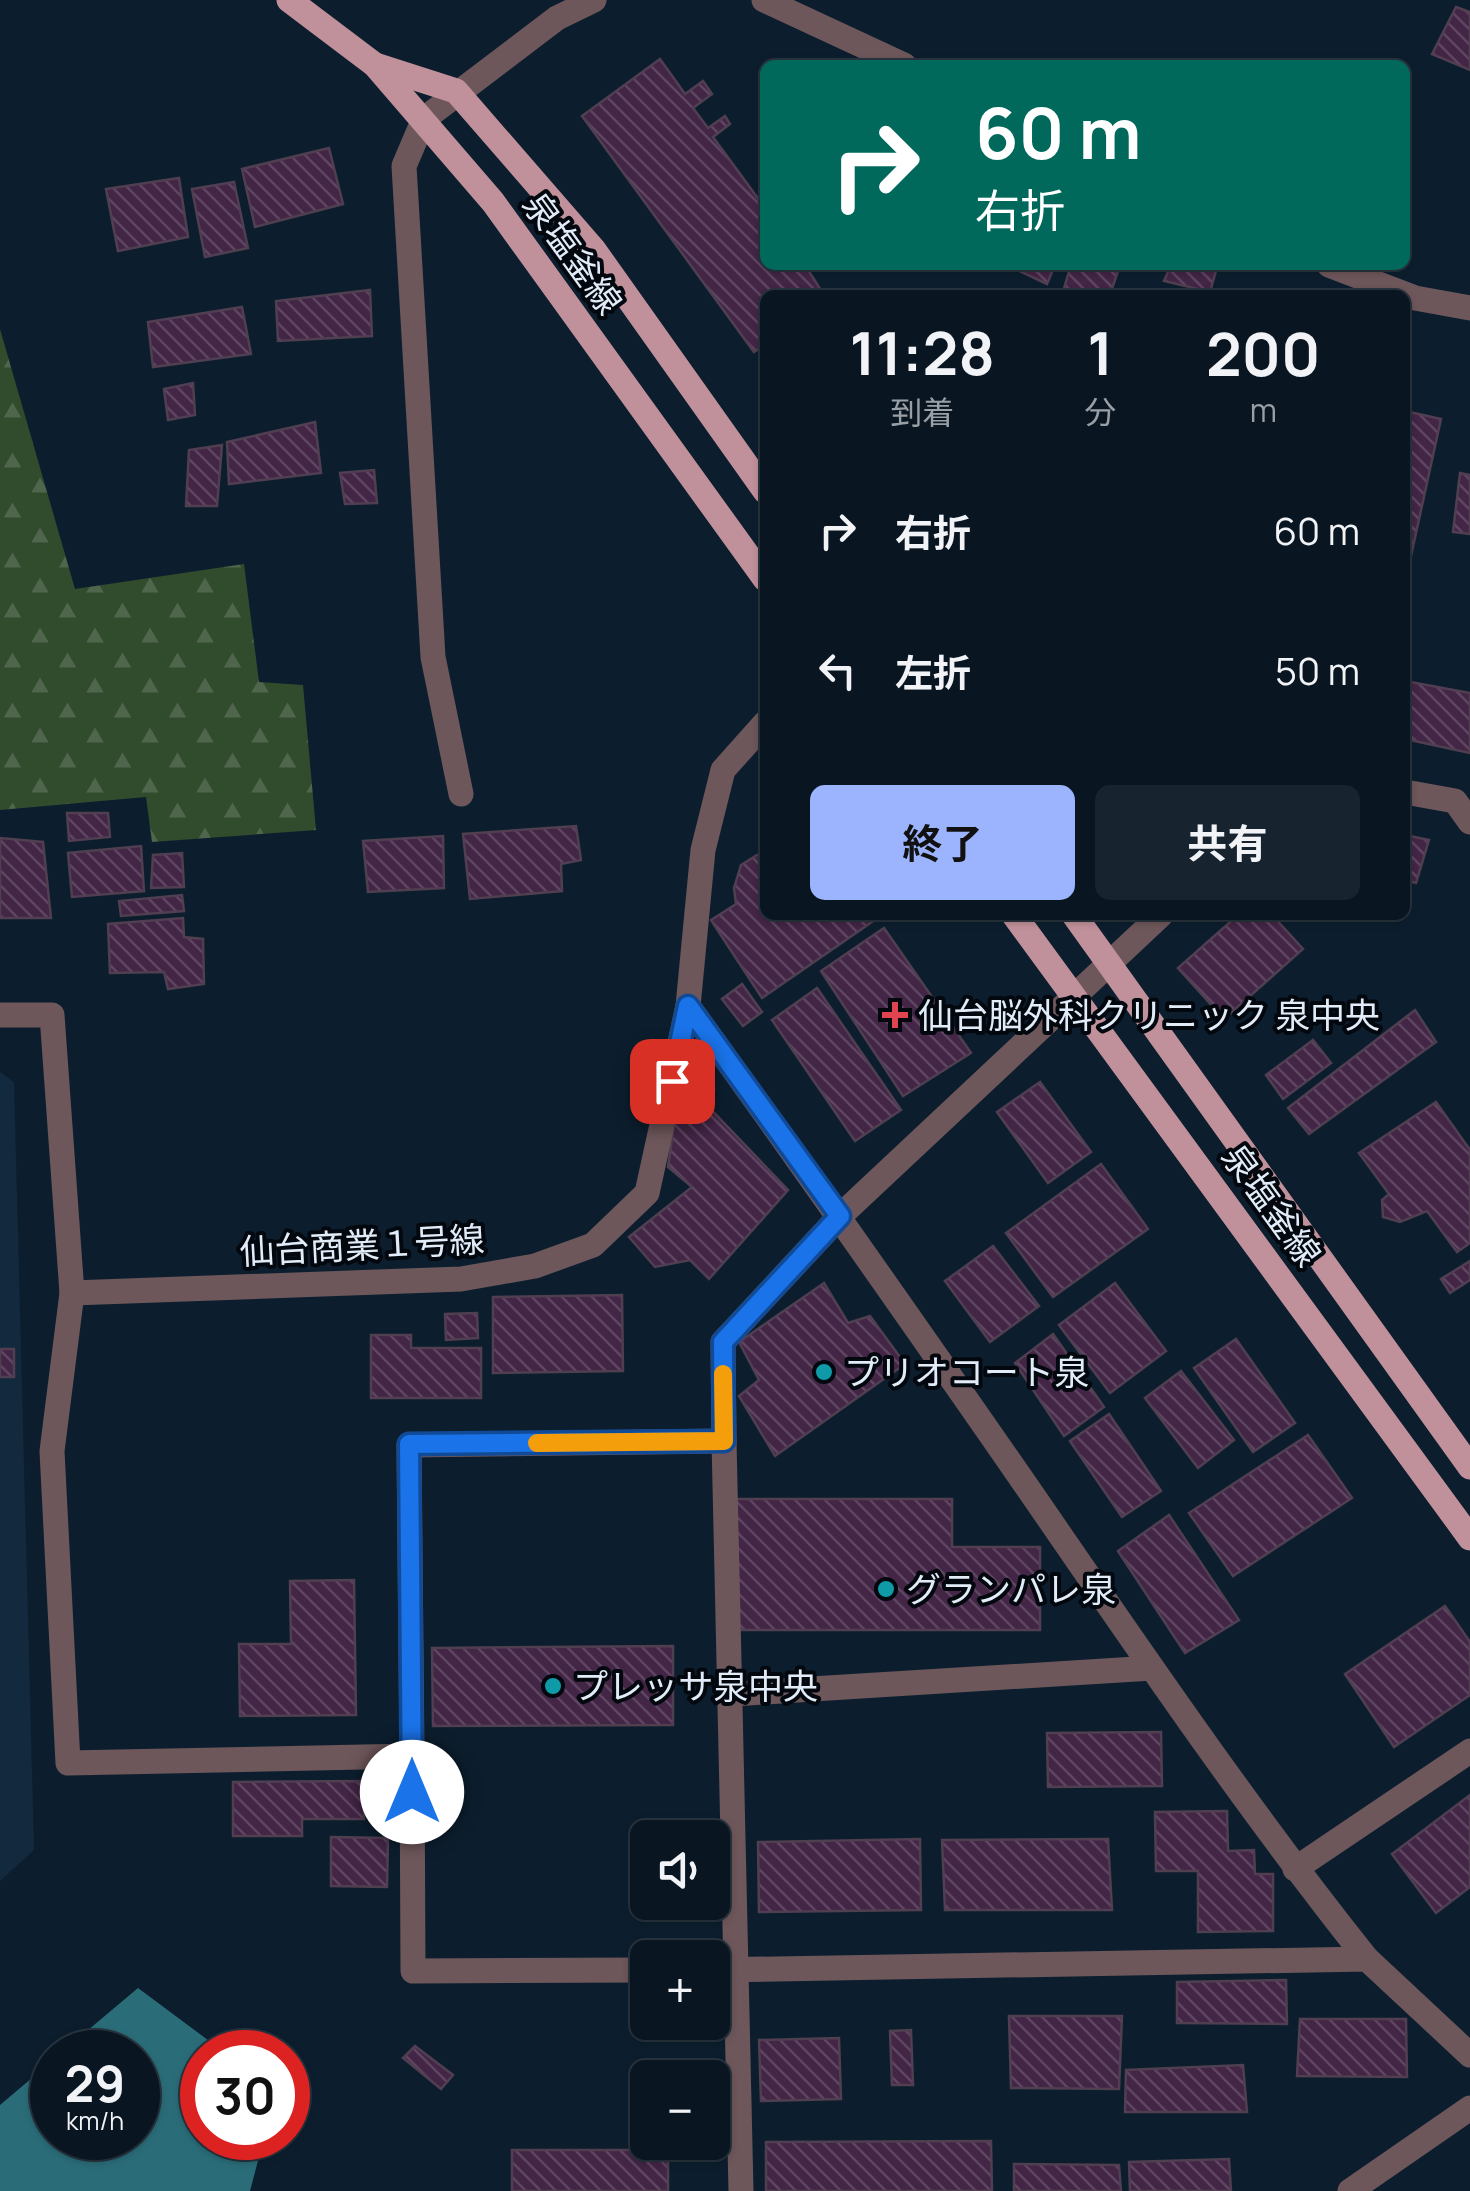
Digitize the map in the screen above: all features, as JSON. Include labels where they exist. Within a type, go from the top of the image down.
[{"type":"main road","name":"泉塩釜線","points":[[289,0],[375,65],[493,202],[760,572]]},
{"type":"main road","points":[[375,65],[456,91],[594,250],[760,484]]},
{"type":"main road","name":"泉塩釜線","points":[[1018,920],[1078,997],[1470,1538]]},
{"type":"main road","points":[[1078,920],[1470,1467]]},
{"type":"street","points":[[462,794],[433,657],[404,166],[424,119],[456,91],[557,18],[594,0]]},
{"type":"street","points":[[764,0],[893,60]]},
{"type":"street","points":[[1342,270],[1394,290]]},
{"type":"street","points":[[1410,296],[1470,308]]},
{"type":"street","name":"仙台商業１号線","points":[[72,1292],[462,1279],[535,1266],[593,1245],[647,1193],[688,1006],[702,850],[723,770],[760,729]]},
{"type":"street","points":[[1410,793],[1455,801],[1470,822]]},
{"type":"street","points":[[727,1940],[732,1694],[723,1342],[840,1216],[1078,997],[1156,920]]},
{"type":"street","points":[[688,1006],[840,1216],[1296,1869],[1367,1959],[1470,2056]]},
{"type":"street","points":[[0,1015],[52,1015],[72,1292],[52,1451],[68,1763],[412,1756]]},
{"type":"street","points":[[630,1970],[413,1971],[409,1444],[724,1441]]},
{"type":"street","points":[[732,1694],[1152,1668]]},
{"type":"street","points":[[1296,1869],[1470,1750]]},
{"type":"street","points":[[730,1970],[1367,1959]]},
{"type":"street","points":[[730,2029],[741,2191]]},
{"type":"street","points":[[1350,2191],[1470,2108]]},
{"type":"shaded area","points":[[0,1072],[14,1082],[34,1850],[0,1881]]},
{"type":"shaded area","points":[[138,1988],[194,2030],[180,2030],[180,2160],[258,2160],[250,2191],[0,2191],[0,2105],[30,2080],[30,2160],[160,2160],[160,2030],[88,2030]]},
{"type":"green space","points":[[0,329],[75,589],[244,564],[259,682],[303,685],[316,830],[152,842],[146,797],[0,810]]},
{"type":"building","points":[[1456,7],[1470,12],[1470,70],[1432,54]]},
{"type":"building","points":[[660,59],[685,94],[703,81],[712,94],[693,108],[708,128],[725,116],[730,124],[713,137],[760,201],[760,270],[808,270],[821,290],[760,290],[760,348],[754,352],[582,116]]},
{"type":"building","points":[[329,148],[343,204],[255,227],[242,169]]},
{"type":"building","points":[[179,178],[188,237],[118,251],[106,189]]},
{"type":"building","points":[[234,182],[248,248],[205,257],[192,189]]},
{"type":"building","points":[[1018,270],[1053,270],[1047,284]]},
{"type":"building","points":[[1070,270],[1118,270],[1112,290],[1064,290]]},
{"type":"building","points":[[1169,270],[1216,270],[1211,290],[1164,281]]},
{"type":"building","points":[[370,290],[372,336],[278,341],[276,301]]},
{"type":"building","points":[[242,307],[251,354],[153,367],[148,322]]},
{"type":"building","points":[[193,383],[195,415],[168,420],[164,389]]},
{"type":"building","points":[[1410,412],[1441,419],[1410,560]]},
{"type":"building","points":[[315,422],[321,473],[229,484],[227,442]]},
{"type":"building","points":[[222,445],[217,506],[186,506],[189,450]]},
{"type":"building","points":[[374,470],[377,503],[345,504],[340,473]]},
{"type":"building","points":[[1460,473],[1470,475],[1470,534],[1453,532]]},
{"type":"building","points":[[1410,682],[1470,693],[1470,753],[1410,740]]},
{"type":"building","points":[[67,813],[108,813],[110,837],[69,841]]},
{"type":"building","points":[[576,826],[581,860],[561,864],[562,891],[470,899],[463,834]]},
{"type":"building","points":[[443,836],[444,888],[368,892],[363,841]]},
{"type":"building","points":[[1410,836],[1429,840],[1416,883],[1410,881]]},
{"type":"building","points":[[0,838],[43,842],[51,918],[0,918]]},
{"type":"building","points":[[141,846],[144,891],[72,897],[68,853]]},
{"type":"building","points":[[182,853],[184,887],[151,888],[153,855]]},
{"type":"building","points":[[760,855],[760,920],[875,920],[762,998],[711,920],[736,904],[734,888],[741,865]]},
{"type":"building","points":[[182,895],[184,911],[121,916],[119,901]]},
{"type":"building","points":[[183,918],[184,937],[203,939],[204,984],[168,989],[164,972],[110,973],[108,924]]},
{"type":"building","points":[[1232,920],[1277,920],[1303,949],[1224,1019],[1178,968]]},
{"type":"building","points":[[884,928],[971,1053],[903,1096],[821,971]]},
{"type":"building","points":[[742,984],[762,1012],[743,1026],[722,999]]},
{"type":"building","points":[[817,988],[901,1110],[855,1141],[772,1020]]},
{"type":"building","points":[[1415,1010],[1436,1042],[1309,1134],[1288,1108]]},
{"type":"building","points":[[1313,1040],[1331,1063],[1283,1099],[1266,1075]]},
{"type":"building","points":[[688,1059],[703,1061],[704,1072],[713,1075],[714,1089],[685,1084]]},
{"type":"building","points":[[1040,1082],[1091,1152],[1048,1183],[997,1112]]},
{"type":"building","points":[[703,1101],[788,1190],[709,1279],[690,1260],[655,1267],[629,1237],[692,1187],[668,1167],[674,1124]]},
{"type":"building","points":[[1436,1102],[1470,1150],[1470,1243],[1457,1252],[1427,1211],[1400,1222],[1383,1217],[1382,1200],[1389,1194],[1359,1153]]},
{"type":"building","points":[[1101,1164],[1148,1229],[1053,1297],[1006,1233]]},
{"type":"building","points":[[993,1246],[1039,1306],[990,1342],[945,1281]]},
{"type":"building","points":[[1470,1261],[1470,1280],[1450,1293],[1441,1279]]},
{"type":"building","name":"プリオコート泉","points":[[824,1283],[848,1323],[870,1316],[905,1364],[775,1456],[739,1396],[759,1380],[739,1342]]},
{"type":"building","points":[[1115,1283],[1166,1351],[1110,1393],[1059,1325]]},
{"type":"building","points":[[622,1295],[623,1371],[493,1373],[493,1297]]},
{"type":"building","points":[[477,1313],[478,1338],[446,1340],[445,1314]]},
{"type":"building","points":[[1053,1334],[1104,1407],[1064,1436],[1015,1363]]},
{"type":"building","points":[[371,1335],[411,1335],[411,1348],[481,1348],[481,1398],[371,1398]]},
{"type":"building","points":[[1236,1339],[1295,1423],[1253,1452],[1194,1368]]},
{"type":"building","points":[[0,1349],[14,1349],[14,1377],[0,1377]]},
{"type":"building","points":[[1181,1371],[1234,1440],[1198,1468],[1145,1398]]},
{"type":"building","points":[[1109,1414],[1161,1491],[1122,1517],[1070,1441]]},
{"type":"building","points":[[1308,1435],[1352,1498],[1233,1576],[1189,1513]]},
{"type":"building","name":"グランパレ泉","points":[[733,1499],[952,1499],[952,1547],[1040,1547],[1040,1630],[733,1630]]},
{"type":"building","points":[[1169,1515],[1239,1620],[1185,1653],[1118,1551]]},
{"type":"building","points":[[354,1580],[356,1715],[240,1716],[239,1644],[291,1644],[290,1581]]},
{"type":"building","points":[[1445,1606],[1470,1642],[1470,1695],[1394,1747],[1345,1674]]},
{"type":"building","name":"プレッサ泉中央","points":[[673,1646],[673,1725],[433,1726],[432,1648]]},
{"type":"building","points":[[1161,1732],[1162,1786],[1048,1787],[1047,1733]]},
{"type":"building","points":[[364,1781],[364,1819],[302,1819],[302,1836],[233,1836],[233,1782]]},
{"type":"building","points":[[1470,1795],[1470,1887],[1436,1913],[1392,1854]]},
{"type":"building","points":[[1227,1811],[1228,1851],[1254,1850],[1255,1874],[1273,1874],[1273,1931],[1198,1932],[1198,1871],[1156,1871],[1155,1812]]},
{"type":"building","points":[[331,1837],[388,1838],[387,1887],[331,1886]]},
{"type":"building","points":[[920,1839],[921,1910],[759,1912],[758,1842]]},
{"type":"building","points":[[1108,1839],[1112,1910],[945,1910],[942,1840]]},
{"type":"building","points":[[1286,1980],[1287,2024],[1177,2023],[1177,1982]]},
{"type":"building","points":[[1009,2016],[1122,2016],[1119,2089],[1011,2088]]},
{"type":"building","points":[[1300,2019],[1406,2019],[1407,2077],[1297,2076]]},
{"type":"building","points":[[911,2030],[913,2085],[892,2085],[890,2031]]},
{"type":"building","points":[[839,2038],[841,2099],[761,2101],[759,2040]]},
{"type":"building","points":[[415,2046],[453,2075],[441,2089],[403,2058]]},
{"type":"building","points":[[1243,2065],[1247,2112],[1125,2112],[1126,2070]]},
{"type":"building","points":[[991,2141],[992,2191],[766,2191],[766,2142]]},
{"type":"building","points":[[512,2150],[630,2150],[630,2160],[668,2160],[668,2191],[512,2191]]},
{"type":"building","points":[[1229,2159],[1231,2191],[1130,2191],[1129,2162]]},
{"type":"building","points":[[1014,2164],[1119,2165],[1121,2191],[1014,2191]]},
{"type":"slow traffic","points":[[537,1443],[724,1441],[723,1374]]},
{"type":"place","name":"仙台脳外科クリニック 泉中央","points":[[895,1015]]},
{"type":"place","name":"プリオコート泉","points":[[824,1372]]},
{"type":"place","name":"グランパレ泉","points":[[886,1589]]},
{"type":"place","name":"プレッサ泉中央","points":[[553,1686]]},
{"type":"route","points":[[412,1792],[409,1444],[724,1441],[723,1342],[840,1216],[688,1006],[672,1081]]}]
